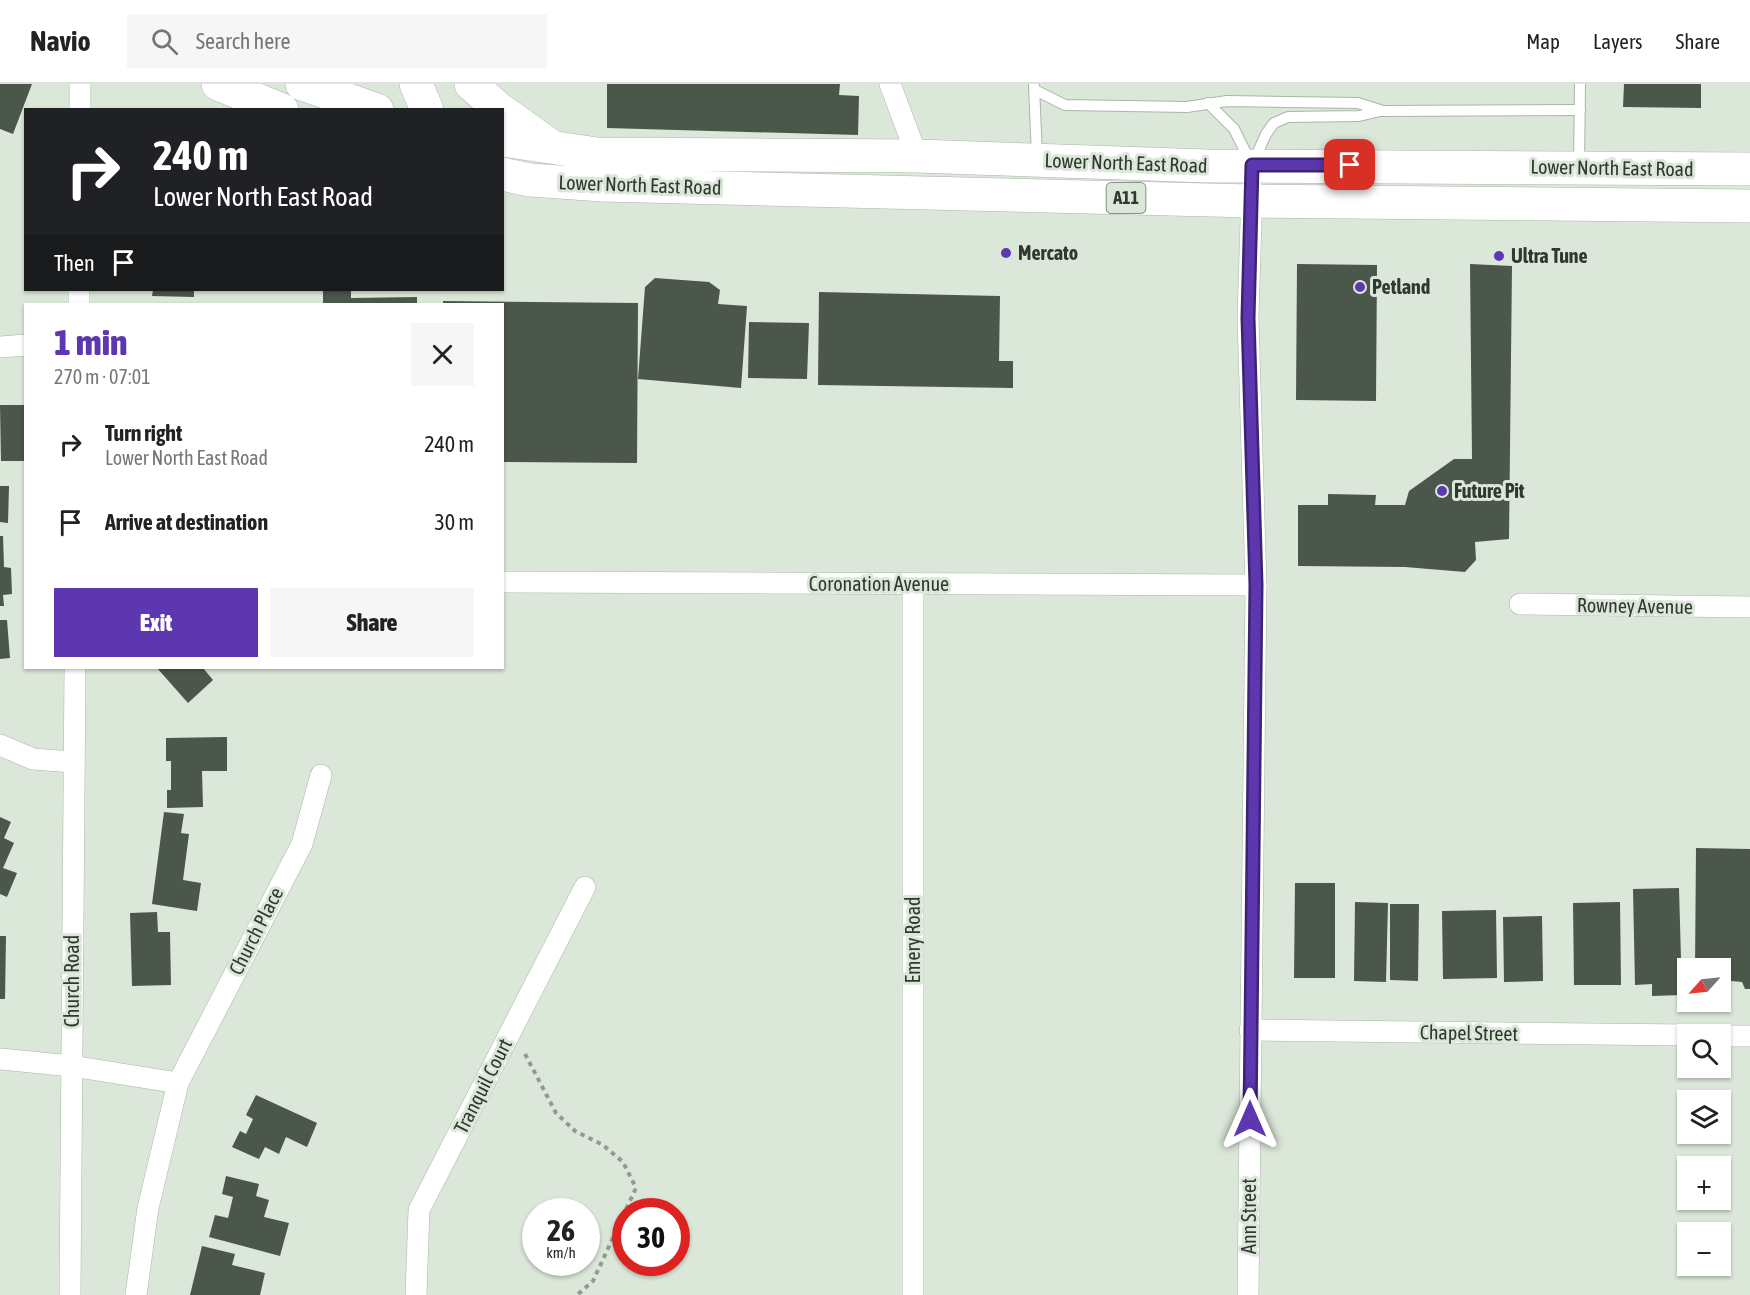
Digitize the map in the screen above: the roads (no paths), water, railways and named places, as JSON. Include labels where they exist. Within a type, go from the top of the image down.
[{"type":"main road","points":[[218,84],[277,108]]},
{"type":"main road","points":[[302,84],[371,108]]},
{"type":"main road","points":[[416,84],[426,108]]},
{"type":"main road","points":[[438,108],[441,97],[439,84]]},
{"type":"main road","points":[[471,84],[499,108]]},
{"type":"main road","points":[[504,112],[552,147]]},
{"type":"main road","name":"Lower North East Road","points":[[504,140],[597,154],[918,156],[1252,165],[1750,169]]},
{"type":"main road","name":"Lower North East Road","points":[[504,174],[530,180],[603,184],[1251,201],[1750,206]]},
{"type":"street","points":[[80,84],[80,108]]},
{"type":"street","points":[[890,84],[918,156]]},
{"type":"street","name":"Ann Street","points":[[1248,1295],[1256,585],[1248,318],[1252,165]]},
{"type":"street","points":[[0,347],[24,345]]},
{"type":"street","name":"Coronation Avenue","points":[[504,582],[1256,585]]},
{"type":"street","name":"Emery Road","points":[[913,584],[913,1295]]},
{"type":"street","name":"Rowney Avenue","points":[[1520,604],[1750,607]]},
{"type":"street","name":"Church Road","points":[[70,1295],[75,669]]},
{"type":"street","points":[[0,745],[33,759],[73,762]]},
{"type":"street","name":"Church Place","points":[[136,1295],[148,1208],[178,1083],[302,844],[321,775]]},
{"type":"street","name":"Tranquil Court","points":[[416,1295],[419,1210],[585,887]]},
{"type":"street","name":"Chapel Street","points":[[1250,1030],[1677,1035]]},
{"type":"street","points":[[1731,1036],[1750,1036]]},
{"type":"street","points":[[0,1059],[72,1066],[178,1083]]},
{"type":"lane","points":[[1579,168],[1580,84]]},
{"type":"lane","points":[[1035,87],[1065,105],[1187,107],[1227,101],[1358,103],[1383,111]]},
{"type":"lane","points":[[1035,87],[1037,160]]},
{"type":"lane","points":[[1208,104],[1234,129],[1252,165]]},
{"type":"lane","points":[[1252,165],[1274,123],[1288,117],[1359,116],[1383,111],[1580,110]]},
{"type":"place","name":"Mercato","points":[[1006,253]]},
{"type":"place","name":"Ultra Tune","points":[[1499,256]]},
{"type":"place","name":"Petland","points":[[1360,287]]},
{"type":"place","name":"Future Pit","points":[[1442,491]]}]
